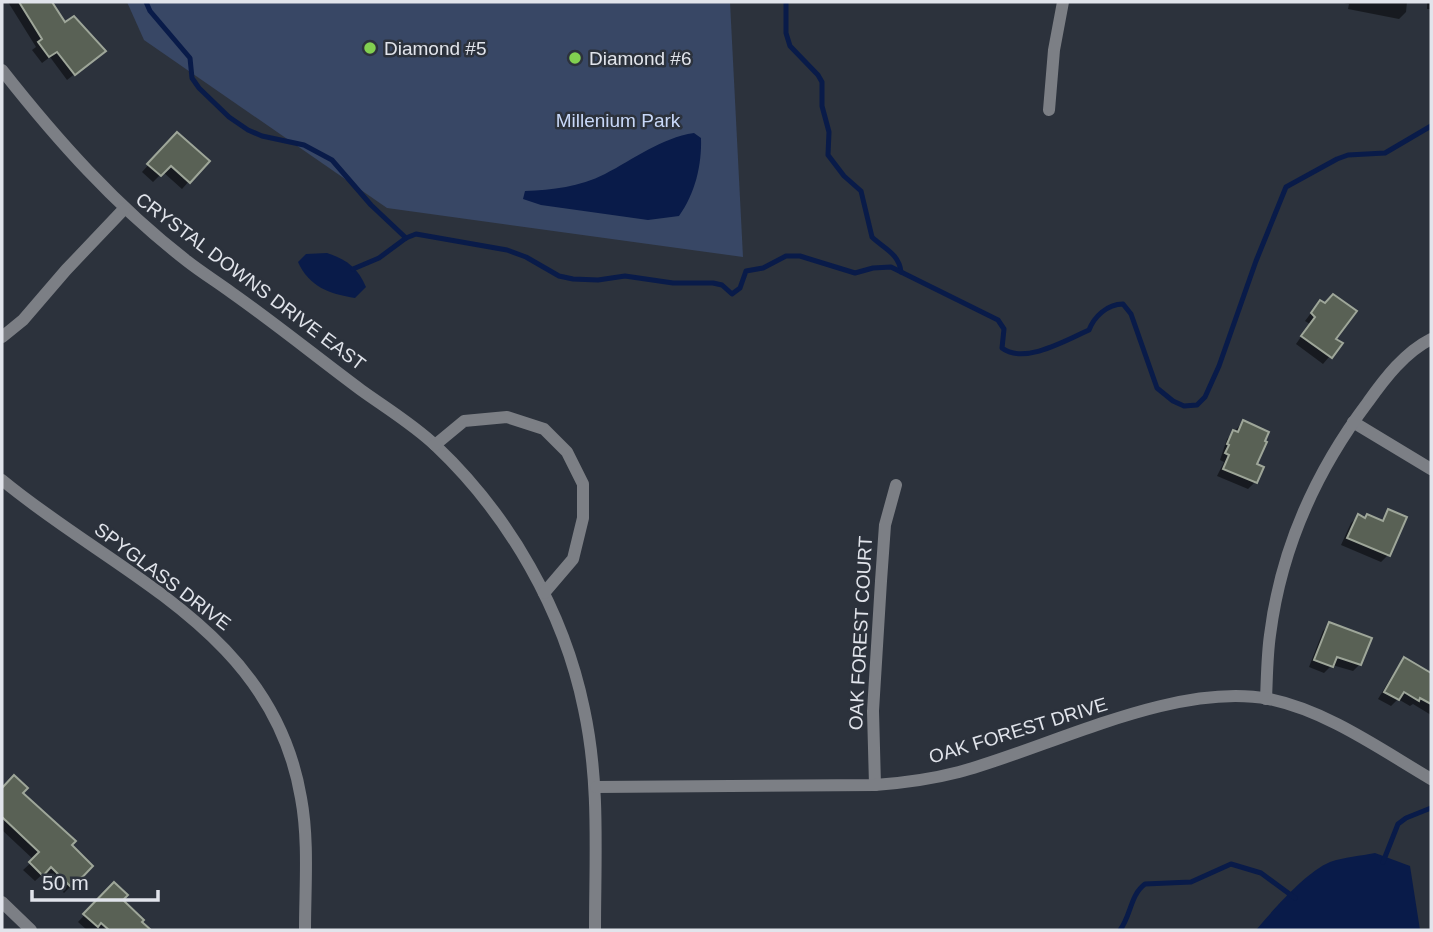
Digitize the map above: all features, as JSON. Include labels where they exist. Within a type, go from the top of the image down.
[{"type":"street","points":[[1049,110],[1054,50],[1063,2]]},
{"type":"street","name":"CRYSTAL DOWNS DRIVE EAST","points":[[2,70],[38,116],[124,209],[188,262],[435,445],[466,478],[520,551],[544,593],[567,649],[584,707],[596,788],[594,930]]},
{"type":"street","points":[[2,337],[23,320],[124,209]]},
{"type":"street","points":[[1266,699],[1270,635],[1293,536],[1317,480],[1384,379],[1419,345],[1431,339]]},
{"type":"street","points":[[435,445],[464,421],[507,417],[544,429],[567,452],[583,484],[583,518],[573,559],[544,593]]},
{"type":"street","points":[[1353,422],[1431,470]]},
{"type":"street","name":"SPYGLASS DRIVE","points":[[2,480],[211,634],[243,668],[268,704],[289,749],[302,799],[305,930]]},
{"type":"street","name":"OAK FOREST COURT","points":[[875,785],[873,711],[882,558],[885,524],[896,485]]},
{"type":"street","name":"OAK FOREST DRIVE","points":[[596,788],[875,785],[905,782],[960,772],[1140,712],[1185,702],[1228,697],[1266,699],[1330,720],[1431,779]]},
{"type":"street","points":[[2,902],[32,930]]},
{"type":"green space","name":"Millenium Park","points":[[127,2],[730,2],[743,257],[387,208],[144,40]]},
{"type":"water","points":[[694,133],[701,138],[699,169],[693,189],[679,216],[648,220],[541,205],[523,199],[525,191],[566,187],[585,182],[670,139]]},
{"type":"water","points":[[327,253],[346,261],[359,275],[366,287],[355,298],[321,288],[308,278],[298,262],[306,254]]},
{"type":"water","points":[[1375,853],[1410,866],[1420,930],[1256,930],[1290,892],[1321,867],[1335,860]]},
{"type":"building","points":[[19,2],[52,2],[65,22],[74,16],[106,51],[75,75],[57,52],[49,57],[38,42],[42,39]]},
{"type":"building","points":[[177,132],[210,161],[190,183],[171,166],[161,176],[147,164]]},
{"type":"building","points":[[1333,294],[1357,311],[1336,339],[1343,343],[1332,358],[1301,336],[1315,317],[1311,313],[1320,300],[1325,303]]},
{"type":"building","points":[[1243,420],[1269,432],[1257,464],[1264,467],[1257,483],[1223,469],[1229,455],[1225,453],[1229,445],[1227,444],[1233,430],[1238,432]]},
{"type":"building","points":[[1388,509],[1407,517],[1390,556],[1347,538],[1358,514],[1365,518],[1367,514],[1383,521]]},
{"type":"building","points":[[1329,622],[1372,638],[1361,665],[1337,657],[1333,667],[1314,660]]},
{"type":"building","points":[[1404,657],[1431,673],[1431,704],[1420,698],[1419,701],[1404,692],[1399,700],[1384,692]]},
{"type":"building","points":[[14,775],[28,788],[23,793],[76,841],[72,845],[93,866],[72,888],[51,867],[43,876],[29,862],[39,852],[2,817],[2,788]]},
{"type":"building","points":[[114,882],[128,895],[123,900],[151,930],[109,930],[101,923],[98,927],[83,914]]},
{"type":"waterway","points":[[146,2],[150,11],[190,58],[192,78],[199,88],[229,117],[262,136],[304,145],[332,160],[371,205],[406,238]]},
{"type":"waterway","points":[[786,2],[786,33],[790,46],[822,82],[822,106],[829,132],[828,155],[844,176],[861,191],[872,237],[894,255],[901,272]]},
{"type":"waterway","points":[[353,269],[379,258],[416,234],[507,250],[526,257],[559,276],[573,279],[598,280],[625,276],[673,283],[713,283],[722,285],[732,294],[740,288],[746,271],[763,268],[786,256],[800,256],[855,273],[891,267],[998,320],[1004,329],[1002,348],[1011,353],[1022,354],[1058,345],[1089,330],[1102,312],[1123,304],[1131,314],[1157,388],[1184,406],[1197,405],[1205,397],[1219,366],[1256,261],[1286,187],[1348,155],[1385,153],[1431,126]]},
{"type":"waterway","points":[[1383,862],[1398,824],[1431,808]]},
{"type":"waterway","points":[[1120,930],[1136,894],[1145,884],[1191,882],[1231,864],[1261,873],[1295,898]]},
{"type":"place","name":"Diamond #5","points":[[370,48]]},
{"type":"place","name":"Diamond #6","points":[[575,58]]}]
